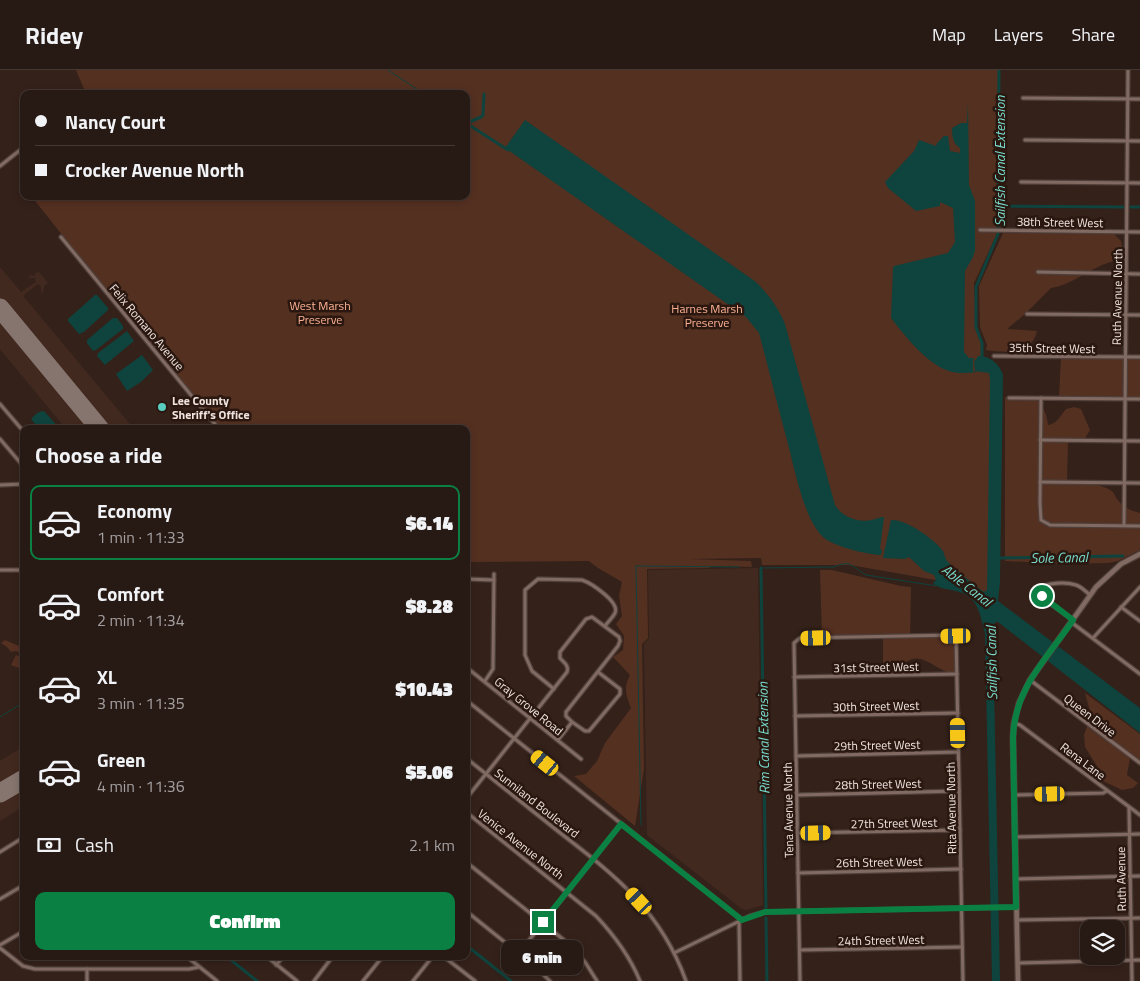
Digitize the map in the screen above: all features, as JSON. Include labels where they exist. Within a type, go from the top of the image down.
[{"type":"street","name":"Ruth Avenue North","points":[[1124,525],[1128,70]]},
{"type":"street","points":[[1023,98],[1140,99]]},
{"type":"street","points":[[1025,140],[1140,141]]},
{"type":"street","points":[[0,166],[20,150]]},
{"type":"street","points":[[1021,182],[1140,183]]},
{"type":"street","name":"38th Street West","points":[[980,230],[1140,232]]},
{"type":"street","name":"Felix Romano Avenue","points":[[61,237],[216,425]]},
{"type":"street","points":[[1038,272],[1140,274]]},
{"type":"street","points":[[1027,314],[1140,316]]},
{"type":"street","name":"35th Street West","points":[[994,356],[1140,357]]},
{"type":"street","points":[[1009,398],[1140,399]]},
{"type":"street","points":[[1041,398],[1041,520],[1050,525],[1140,526]]},
{"type":"street","points":[[0,404],[20,427]]},
{"type":"street","points":[[0,439],[20,462]]},
{"type":"street","points":[[1040,440],[1140,441]]},
{"type":"street","points":[[1040,482],[1140,483]]},
{"type":"street","points":[[0,485],[20,484]]},
{"type":"street","points":[[1018,981],[1014,723],[1018,703],[1030,680],[1090,595],[1115,570],[1140,554]]},
{"type":"street","points":[[0,570],[20,570]]},
{"type":"street","points":[[485,681],[493,669],[494,574]]},
{"type":"street","points":[[470,579],[494,580]]},
{"type":"street","points":[[554,689],[532,671],[525,655],[525,590],[538,579],[582,580],[588,582],[616,606],[616,612],[605,626]]},
{"type":"street","points":[[1090,595],[1074,584],[1048,584],[1040,589],[1040,593],[1044,598],[1140,674]]},
{"type":"street","points":[[1093,638],[1140,587]]},
{"type":"street","points":[[1121,607],[1140,622]]},
{"type":"street","points":[[470,795],[567,672],[568,668],[560,658],[560,652],[586,619],[592,617],[619,637],[620,641],[566,712],[566,716],[572,722],[585,731],[589,731],[620,694],[620,689],[617,686],[598,672]]},
{"type":"street","name":"Rita Avenue North","points":[[796,640],[800,638],[956,636],[963,981]]},
{"type":"street","name":"Tena Avenue North","points":[[796,640],[794,646],[794,678],[800,981]]},
{"type":"street","name":"Gray Grove Road","points":[[470,670],[581,759]]},
{"type":"street","name":"31st Street West","points":[[794,678],[957,674]]},
{"type":"street","name":"Queen Drive","points":[[1030,680],[1140,763]]},
{"type":"street","points":[[470,703],[740,920]]},
{"type":"street","name":"30th Street West","points":[[795,716],[958,713]]},
{"type":"street","points":[[558,740],[572,722]]},
{"type":"street","name":"Rena Lane","points":[[1014,723],[1020,725],[1140,815]]},
{"type":"street","name":"29th Street West","points":[[796,756],[958,752]]},
{"type":"street","name":"Sunniland Boulevard","points":[[470,761],[618,879],[658,925],[674,953],[686,981]]},
{"type":"street","name":"28th Street West","points":[[797,795],[959,791]]},
{"type":"street","points":[[1014,795],[1104,793],[1107,791]]},
{"type":"street","name":"Ruth Avenue","points":[[1129,807],[1132,981]]},
{"type":"street","name":"Venice Avenue North","points":[[470,815],[588,909],[610,931],[624,951],[640,981]]},
{"type":"street","points":[[519,953],[621,824]]},
{"type":"street","name":"27th Street West","points":[[798,834],[960,830]]},
{"type":"street","points":[[1015,837],[1140,834]]},
{"type":"street","points":[[0,852],[20,840]]},
{"type":"street","points":[[470,865],[543,922],[578,954],[597,981]]},
{"type":"street","name":"26th Street West","points":[[798,872],[961,869]]},
{"type":"street","points":[[1016,879],[1140,876]]},
{"type":"street","points":[[0,900],[20,888]]},
{"type":"street","points":[[674,953],[740,920],[765,912],[1016,907]]},
{"type":"street","points":[[470,914],[519,953],[550,981]]},
{"type":"street","points":[[1017,920],[1140,918]]},
{"type":"street","points":[[740,920],[740,981]]},
{"type":"street","points":[[20,934],[0,946],[27,968],[189,969],[199,967]]},
{"type":"street","name":"24th Street West","points":[[800,950],[962,947]]},
{"type":"street","points":[[191,960],[217,981]]},
{"type":"street","points":[[270,960],[297,981]]},
{"type":"street","points":[[276,965],[280,960]]},
{"type":"street","points":[[314,981],[330,960]]},
{"type":"street","points":[[363,981],[380,960]]},
{"type":"street","points":[[413,981],[430,960]]},
{"type":"street","points":[[448,960],[474,981]]},
{"type":"street","points":[[1018,963],[1140,960]]},
{"type":"street","points":[[87,969],[87,981]]},
{"type":"shaded area","points":[[0,267],[21,292],[36,282],[35,278],[29,278],[29,275],[34,276],[38,271],[48,283],[44,286],[43,293],[41,292],[41,286],[38,284],[25,294],[24,297],[131,425],[63,425],[0,349]]},
{"type":"shaded area","points":[[758,568],[763,905],[747,910],[742,909],[647,835],[644,644],[649,638],[648,570]]},
{"type":"shaded area","points":[[20,748],[20,808],[0,821],[0,761]]},
{"type":"green space","name":"Harnes Marsh Preserve","points":[[76,70],[999,70],[997,234],[974,283],[976,327],[982,345],[982,368],[994,374],[988,604],[964,585],[850,565],[762,565],[761,558],[690,559],[751,561],[752,567],[712,566],[709,568],[647,569],[648,638],[642,644],[644,769],[635,826],[574,776],[586,774],[597,761],[605,743],[631,708],[626,692],[626,684],[630,675],[613,657],[623,650],[624,636],[616,624],[622,616],[619,596],[622,582],[589,561],[470,562],[470,425],[213,425],[34,200],[470,200],[470,90],[84,90]]},
{"type":"green space","points":[[1003,233],[1114,234],[1121,241],[1123,254],[1069,282],[1051,288],[1007,329],[1037,331],[1030,345],[1010,352],[986,350],[987,345],[980,327],[979,286]]},
{"type":"green space","points":[[1061,357],[1140,357],[1140,397],[1059,397]]},
{"type":"green space","points":[[1005,397],[1036,399],[1045,411],[1048,425],[1056,421],[1066,409],[1074,407],[1081,409],[1090,430],[1085,438],[1068,439],[1067,481],[1091,484],[1109,489],[1130,510],[1140,513],[1140,550],[1118,561],[1109,563],[1063,564],[1005,561]]},
{"type":"green space","points":[[820,570],[832,570],[911,587],[910,638],[954,638],[957,675],[924,660],[917,659],[909,660],[894,677],[883,677],[883,635],[822,635]]},
{"type":"green space","points":[[5,640],[20,646],[20,652],[11,652],[1,643]]},
{"type":"green space","points":[[16,655],[20,657],[20,668],[11,665]]},
{"type":"green space","points":[[1085,693],[1140,734],[1140,764],[1130,758],[1127,775],[1138,783],[1133,788],[1122,790],[1103,781],[1099,776],[1097,766],[1085,747],[1084,735],[1091,715]]},
{"type":"water","points":[[968,103],[969,185],[975,201],[975,251],[965,271],[964,352],[969,358],[974,358],[973,371],[977,372],[956,373],[933,363],[917,349],[891,318],[894,266],[948,253],[955,242],[953,208],[940,202],[940,206],[916,211],[888,188],[885,182],[914,151],[919,140],[936,146],[944,136],[948,136],[950,151],[960,153],[960,148],[953,140],[952,128],[961,123],[967,123]]},
{"type":"water","points":[[525,120],[756,282],[769,296],[785,324],[835,505],[846,516],[856,520],[867,521],[884,517],[881,555],[859,552],[833,543],[822,536],[815,527],[800,492],[759,333],[746,317],[505,148]]},
{"type":"water","points":[[97,295],[108,310],[84,332],[79,334],[68,319]]},
{"type":"water","points":[[113,318],[117,318],[123,329],[93,351],[87,340]]},
{"type":"water","points":[[127,331],[134,341],[105,365],[97,356],[98,353]]},
{"type":"water","points":[[142,355],[153,370],[141,382],[127,391],[116,374]]},
{"type":"water","points":[[978,356],[994,361],[1003,375],[1000,582],[998,601],[1140,708],[1140,733],[998,622],[995,622],[993,637],[1000,981],[992,981],[985,633],[981,618],[976,605],[967,595],[935,585],[933,583],[936,580],[934,575],[924,571],[909,557],[905,559],[883,558],[891,520],[904,523],[927,536],[943,551],[947,561],[984,592],[987,590],[990,380],[989,373],[975,371],[974,362]]},
{"type":"water","points":[[45,412],[56,425],[36,425],[31,419],[37,413]]},
{"type":"waterway","points":[[388,70],[418,90]]},
{"type":"waterway","name":"Sailfish Canal Extension","points":[[982,358],[982,343],[976,327],[976,287],[998,234],[999,70]]},
{"type":"waterway","points":[[470,122],[483,115],[484,94]]},
{"type":"waterway","points":[[470,126],[508,150]]},
{"type":"waterway","name":"Sole Canal","points":[[998,206],[1123,207]]},
{"type":"waterway","name":"Sole Canal","points":[[1131,207],[1140,207]]},
{"type":"waterway","name":"Sole Canal","points":[[998,558],[1123,556]]},
{"type":"waterway","points":[[761,568],[834,567],[848,564],[866,575],[937,586]]},
{"type":"waterway","points":[[641,825],[636,566],[739,567]]},
{"type":"waterway","name":"Rim Canal Extension","points":[[761,568],[766,908]]},
{"type":"waterway","points":[[0,717],[20,704]]},
{"type":"waterway","name":"Rim Canal Extension","points":[[766,918],[767,981]]},
{"type":"waterway","points":[[470,948],[511,981]]},
{"type":"waterway","points":[[231,960],[257,981]]},
{"type":"runway","points":[[0,308],[97,425]]},
{"type":"runway","points":[[0,793],[20,781]]},
{"type":"place","name":"Lee County Sheriff's Office","points":[[162,407]]},
{"type":"route","points":[[543,922],[621,824],[742,920],[754,914],[765,912],[1016,907],[1013,737],[1016,712],[1026,686],[1073,620],[1042,596]]},
{"type":"park label","name":"West Marsh Preserve","points":[[320,312]]},
{"type":"water label","name":"Able Canal","points":[[967,585]]},
{"type":"water label","name":"Sailfish Canal","points":[[991,663]]}]
